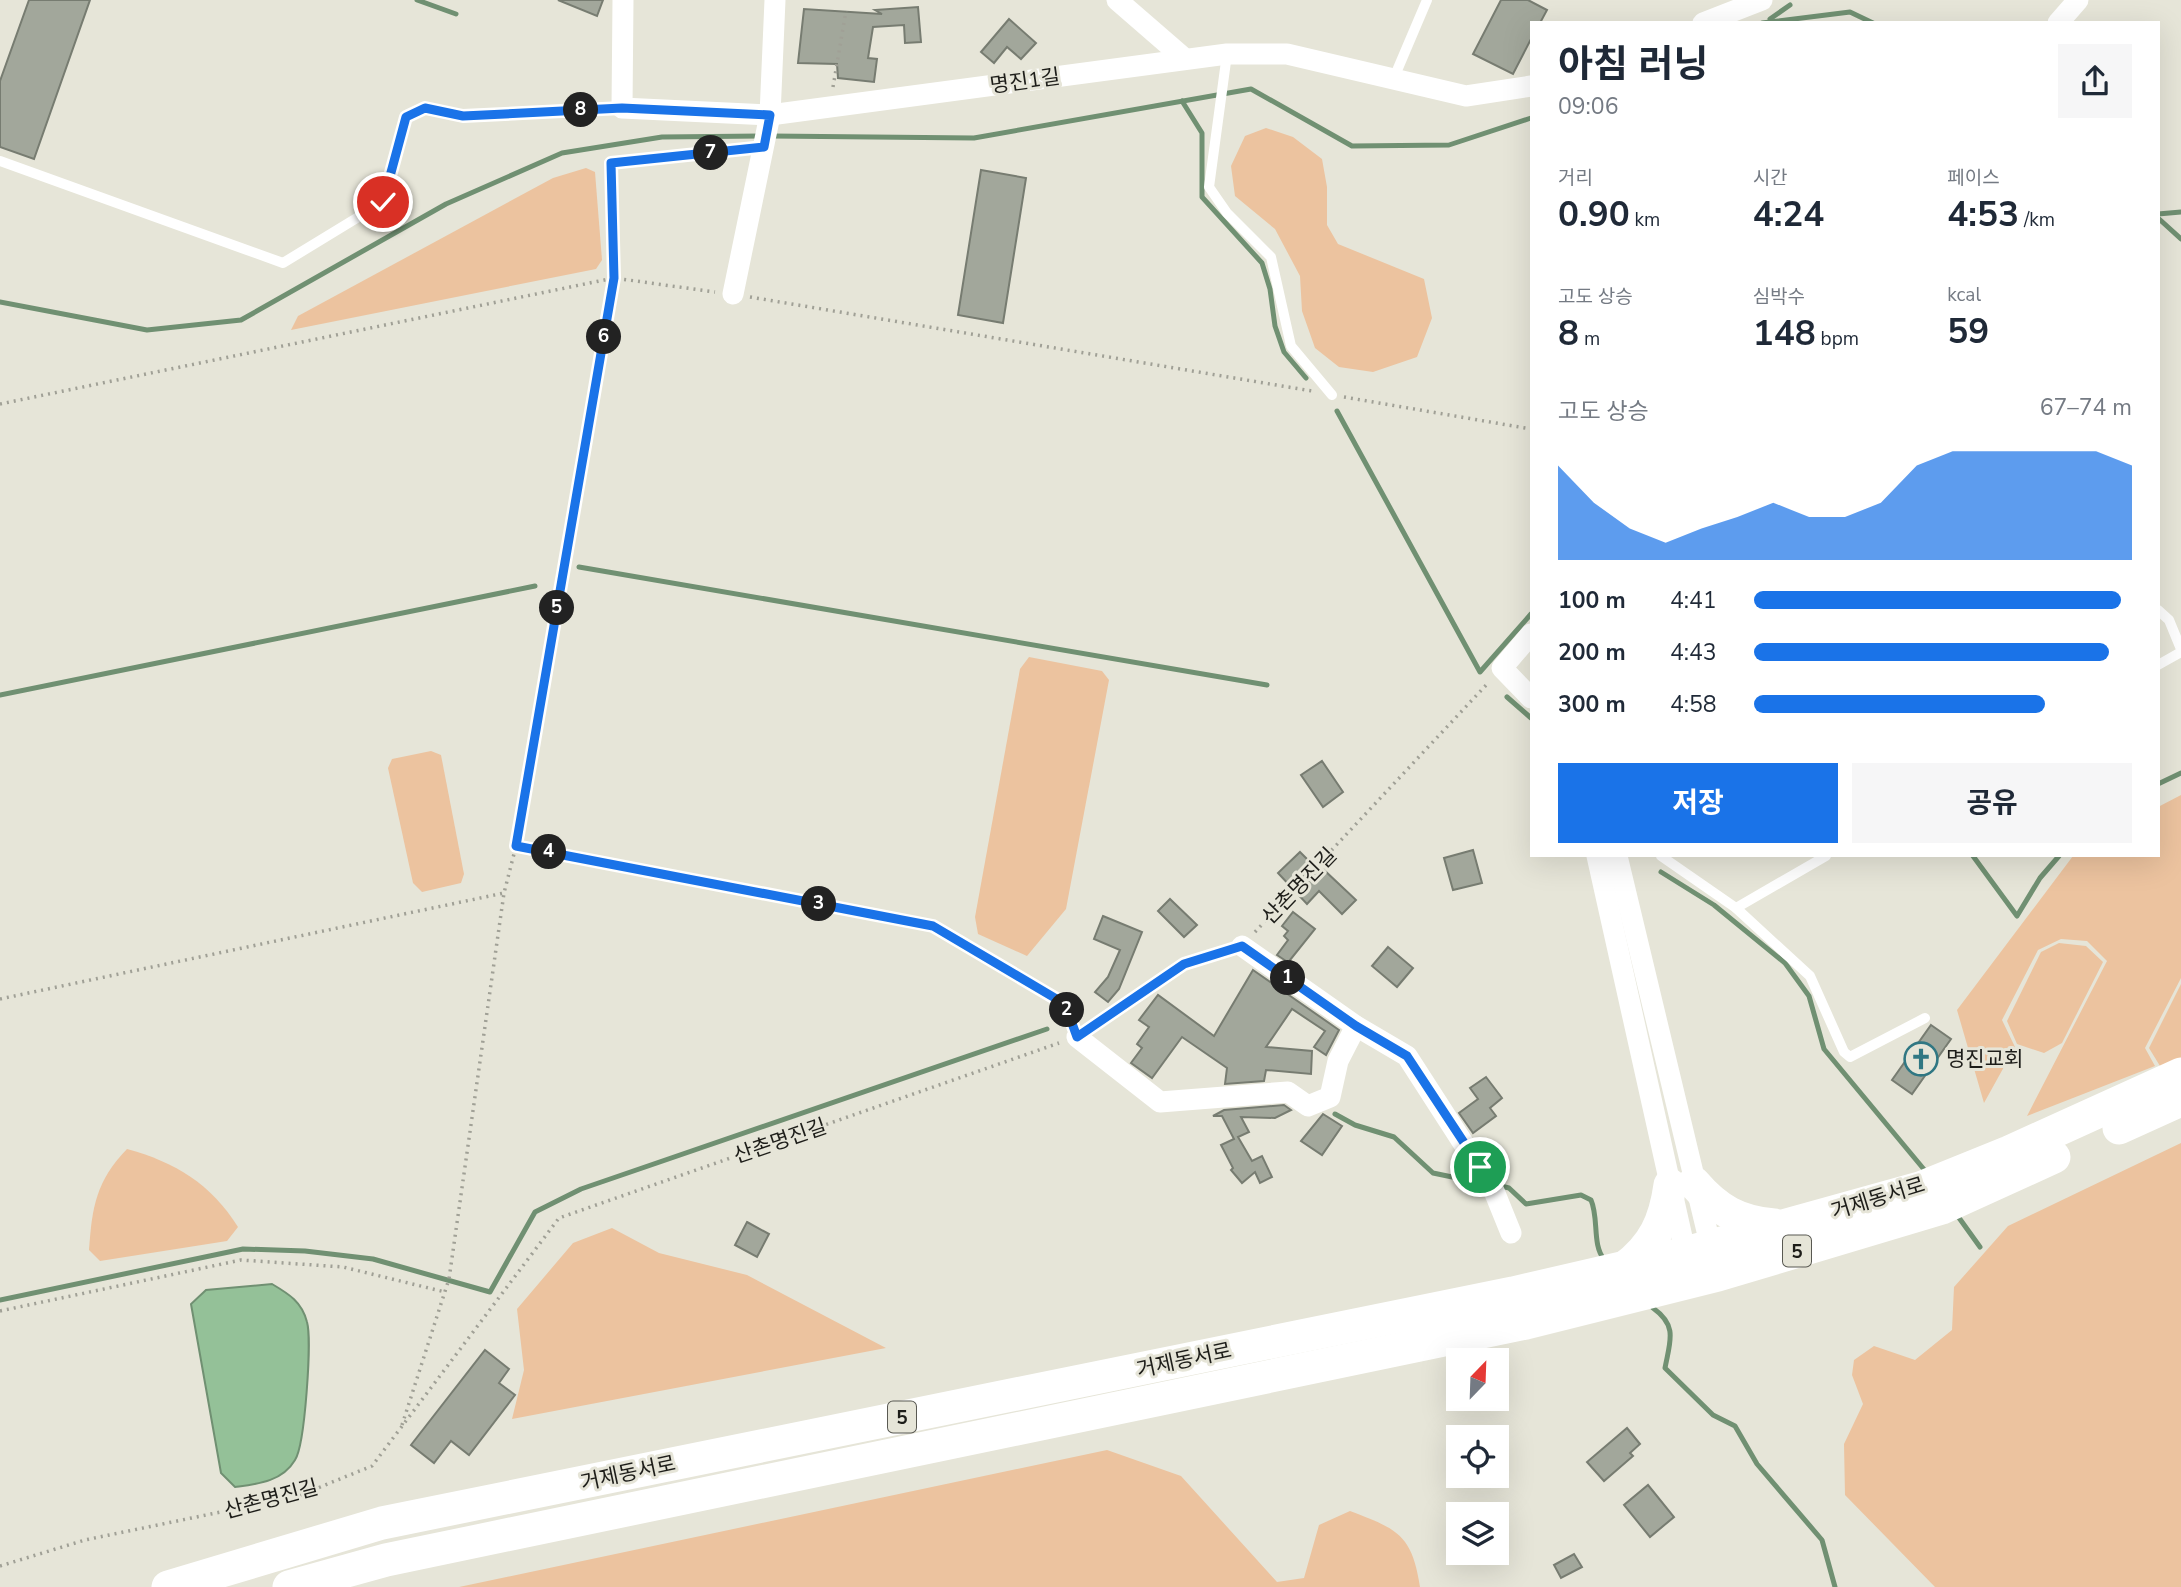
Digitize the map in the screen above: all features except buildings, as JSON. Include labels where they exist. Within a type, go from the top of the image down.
[{"type":"main road","name":"거제동서로","points":[[168,1587],[382,1523],[1622,1269],[1701,1264],[1784,1225],[1943,1192],[2009,1152],[2181,1074]]},
{"type":"main road","name":"거제동서로","points":[[289,1587],[386,1560],[1526,1323],[1701,1264],[1943,1192],[2181,1100]]},
{"type":"main road","points":[[1622,1269],[1657,1235],[1682,1184],[1731,1215],[1747,1221],[1784,1225]]},
{"type":"street","points":[[622,0],[622,108]]},
{"type":"street","points":[[733,294],[770,115],[775,0]]},
{"type":"street","points":[[1118,0],[1185,59]]},
{"type":"street","points":[[1708,21],[1762,0]]},
{"type":"street","points":[[2060,21],[2078,0]]},
{"type":"street","name":"명진1길","points":[[622,108],[770,115],[1227,54],[1287,54],[1466,96],[1530,86]]},
{"type":"street","points":[[1530,638],[1524,659],[1502,668],[1530,697]]},
{"type":"street","points":[[1597,857],[1701,1264]]},
{"type":"street","points":[[1617,857],[1682,1184]]},
{"type":"street","points":[[1242,946],[1356,1026],[1407,1056],[1480,1167],[1494,1191],[1511,1233]]},
{"type":"street","points":[[1077,1037],[1160,1102],[1287,1092],[1308,1106],[1330,1097],[1338,1061],[1356,1026]]},
{"type":"lane","points":[[1393,80],[1427,0]]},
{"type":"lane","points":[[1227,54],[1209,187],[1227,213],[1270,257],[1291,346],[1332,395]]},
{"type":"lane","points":[[0,161],[284,263],[383,202],[406,117],[425,108],[463,116],[622,108]]},
{"type":"lane","points":[[2160,612],[2169,620],[2181,651],[2160,664]]},
{"type":"lane","points":[[1662,857],[1736,908],[1811,976],[1844,1052],[1850,1057],[1925,1018]]},
{"type":"lane","points":[[1736,908],[1824,857]]},
{"type":"path","points":[[832,107],[833,75],[846,11]]},
{"type":"path","points":[[401,1428],[449,1279],[504,893],[516,846],[614,278],[611,163],[764,147]]},
{"type":"path","points":[[0,404],[614,278],[733,294],[1530,429]]},
{"type":"path","name":"산촌명진길","points":[[0,1566],[85,1540],[298,1496],[372,1466],[559,1218],[1077,1037],[1184,964],[1242,946],[1502,668]]},
{"type":"path","points":[[516,846],[933,926],[1065,1004],[1077,1037]]},
{"type":"path","points":[[0,999],[504,893]]},
{"type":"path","points":[[0,1311],[241,1260],[343,1268],[445,1292]]},
{"type":"shaded area","points":[[1266,128],[1293,137],[1322,159],[1327,187],[1327,225],[1338,244],[1424,279],[1432,318],[1417,357],[1373,372],[1339,367],[1315,348],[1302,311],[1300,276],[1275,229],[1235,196],[1231,166],[1245,136]]},
{"type":"shaded area","points":[[586,168],[595,172],[602,260],[596,269],[291,330],[298,316],[553,178]]},
{"type":"shaded area","points":[[1029,657],[1102,671],[1109,680],[1066,909],[1027,956],[978,934],[975,917],[1020,669]]},
{"type":"shaded area","points":[[431,751],[441,755],[464,874],[461,883],[422,892],[413,883],[388,768],[392,759]]},
{"type":"shaded area","points":[[2181,795],[2181,978],[2145,1048],[2155,1066],[2027,1116],[2107,961],[2087,941],[2061,939],[2038,950],[2002,1020],[2015,1047],[1984,1103],[1957,1010],[2072,857],[2160,857],[2160,806]]},
{"type":"shaded area","points":[[2059,943],[2086,946],[2103,962],[2062,1043],[2044,1053],[2017,1044],[2007,1021],[2041,952]]},
{"type":"shaded area","points":[[2181,984],[2181,1065],[2160,1066],[2149,1048]]},
{"type":"shaded area","points":[[2181,1143],[2181,1587],[1935,1587],[1845,1495],[1844,1444],[1863,1404],[1852,1375],[1854,1360],[1874,1346],[1915,1360],[1952,1330],[1954,1287],[2008,1226]]},
{"type":"shaded area","points":[[127,1149],[176,1168],[216,1198],[238,1227],[227,1241],[100,1261],[89,1250],[97,1195],[108,1172]]},
{"type":"shaded area","points":[[612,1228],[659,1253],[747,1275],[886,1348],[512,1419],[524,1370],[517,1309],[573,1243]]},
{"type":"shaded area","points":[[272,1284],[294,1299],[307,1322],[308,1370],[302,1435],[295,1460],[283,1473],[268,1481],[235,1487],[221,1473],[191,1304],[206,1290]]},
{"type":"shaded area","points":[[1107,1450],[1181,1476],[1277,1582],[1304,1578],[1319,1525],[1350,1511],[1380,1523],[1400,1536],[1412,1555],[1420,1587],[459,1587]]},
{"type":"waterway","points":[[417,0],[456,14]]},
{"type":"waterway","points":[[1770,19],[1790,5]]},
{"type":"waterway","points":[[1778,21],[1850,12],[1869,21]]},
{"type":"waterway","points":[[771,136],[974,138],[1251,89],[1352,146],[1449,145],[1530,118]]},
{"type":"waterway","points":[[1182,101],[1202,133],[1202,197],[1262,263],[1270,289],[1275,326],[1284,352],[1306,378]]},
{"type":"waterway","points":[[0,302],[147,330],[241,320],[446,204],[562,153],[662,137],[761,136]]},
{"type":"waterway","points":[[2160,214],[2181,212]]},
{"type":"waterway","points":[[2160,220],[2181,239]]},
{"type":"waterway","points":[[1337,411],[1480,672],[1530,615]]},
{"type":"waterway","points":[[579,567],[1267,685]]},
{"type":"waterway","points":[[0,695],[535,586]]},
{"type":"waterway","points":[[1507,697],[1530,717]]},
{"type":"waterway","points":[[2160,783],[2181,773]]},
{"type":"waterway","points":[[1974,857],[2017,916],[2040,878],[2058,857]]},
{"type":"waterway","points":[[1661,872],[1714,905],[1785,963],[1809,996],[1824,1049],[1927,1173]]},
{"type":"waterway","points":[[0,1300],[243,1249],[305,1251],[373,1259],[490,1292],[535,1212],[581,1189],[1047,1029]]},
{"type":"waterway","points":[[1335,1114],[1355,1125],[1394,1137],[1433,1173],[1481,1183]]},
{"type":"waterway","points":[[1497,1185],[1509,1188],[1526,1204],[1581,1195],[1591,1200],[1598,1246],[1604,1259]]},
{"type":"waterway","points":[[1957,1215],[1980,1247]]},
{"type":"waterway","points":[[1653,1308],[1669,1328],[1670,1342],[1665,1368],[1713,1415],[1735,1426],[1757,1464],[1822,1540],[1835,1587]]},
{"type":"place","name":"명진교회","points":[[1921,1059]]},
{"type":"route","points":[[383,202],[406,117],[425,108],[463,116],[622,108],[770,115],[764,147],[611,163],[614,278],[516,846],[933,926],[1065,1004],[1077,1037],[1184,964],[1242,946],[1356,1026],[1407,1056],[1480,1167]]}]
